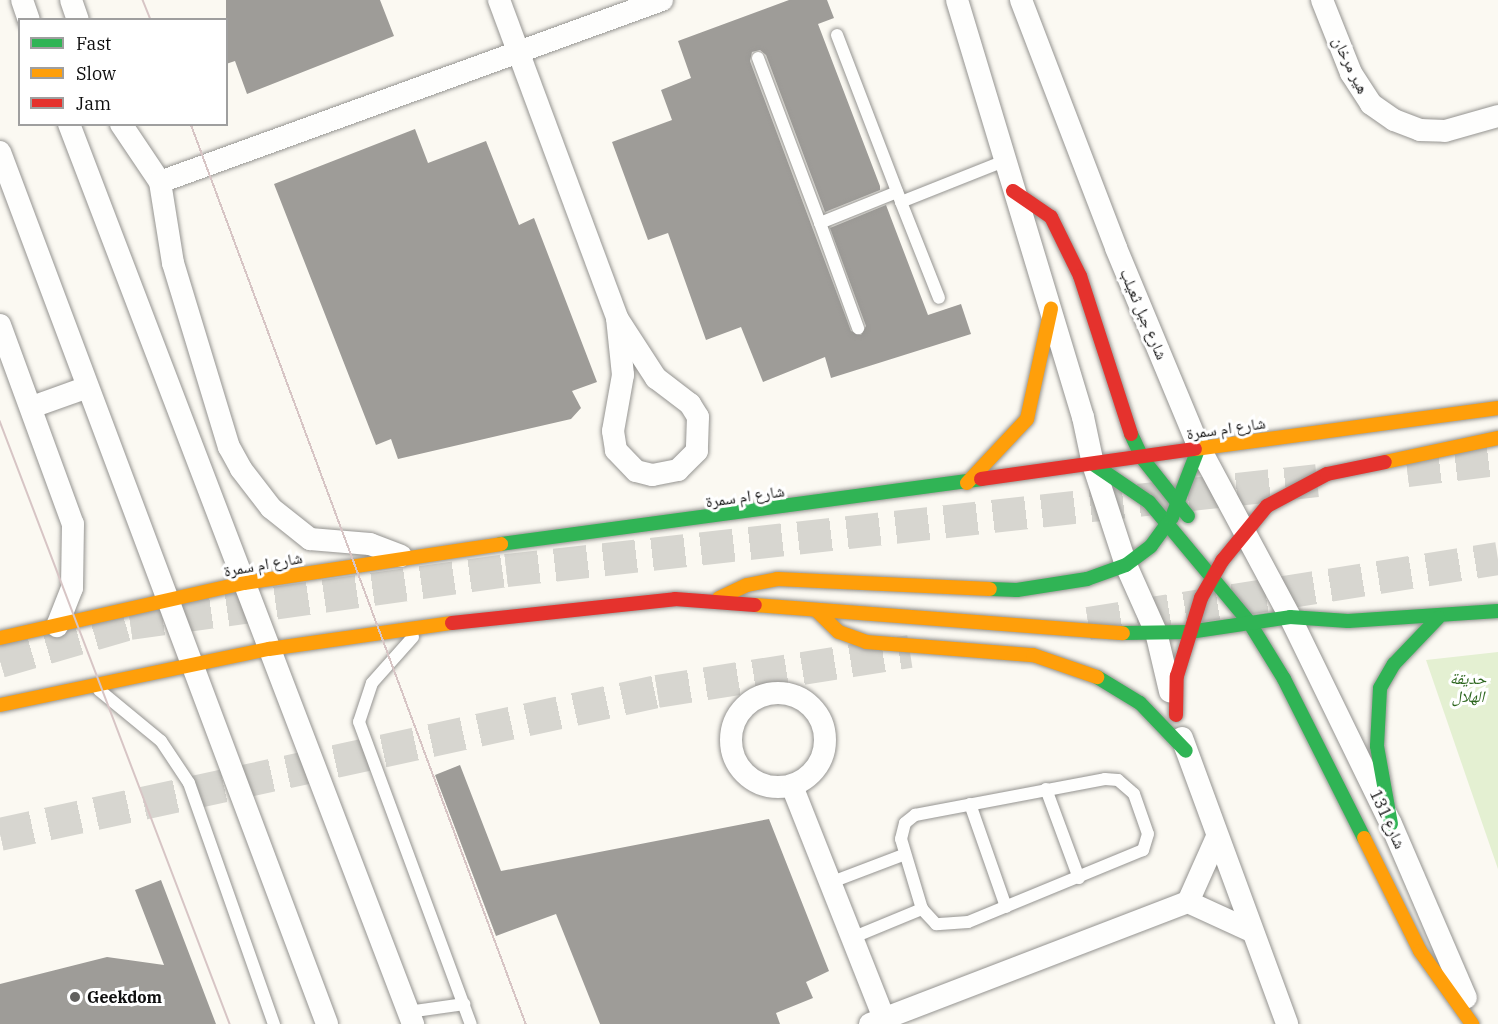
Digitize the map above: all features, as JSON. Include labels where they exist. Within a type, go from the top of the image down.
[{"type":"street","points":[[22,0],[28,18]]},
{"type":"street","points":[[71,0],[77,18]]},
{"type":"street","points":[[499,0],[616,318],[623,375],[613,431],[616,450],[636,471],[652,475],[678,470],[697,451],[698,417],[690,404],[656,378],[616,318]]},
{"type":"street","points":[[160,182],[519,54],[662,0]]},
{"type":"street","points":[[957,0],[1013,191],[1051,309],[1093,464],[1126,566],[1156,632],[1186,751],[1216,839],[1287,1024]]},
{"type":"street","name":"شارع جبل ثعيلب","points":[[1022,0],[1116,248],[1199,447],[1242,534],[1290,617]]},
{"type":"street","name":"هير مرخان","points":[[1322,0],[1351,73],[1371,104],[1394,120],[1420,129],[1445,131],[1498,116]]},
{"type":"street","points":[[70,126],[411,1018]]},
{"type":"street","points":[[122,126],[160,182],[173,263],[229,447],[240,470],[271,508],[310,538],[370,544],[406,557]]},
{"type":"street","points":[[0,152],[85,388],[327,1024]]},
{"type":"street","points":[[1013,191],[1052,217],[1080,276],[1121,411],[1142,458],[1197,528]]},
{"type":"street","points":[[967,483],[1027,419],[1051,309]]},
{"type":"street","points":[[0,325],[32,407],[73,524],[72,588],[57,626]]},
{"type":"street","points":[[32,407],[85,388]]},
{"type":"street","name":"شارع ام سمرة","points":[[0,638],[168,602],[244,583],[406,557],[967,483],[1142,458],[1199,447],[1498,408]]},
{"type":"street","points":[[1176,715],[1178,676],[1190,632],[1214,575],[1242,534],[1284,493],[1327,474],[1498,438]]},
{"type":"street","points":[[715,600],[747,585],[777,579],[1017,590],[1071,583],[1126,566],[1151,546],[1167,525],[1178,504],[1199,447]]},
{"type":"street","points":[[1093,464],[1136,492],[1214,575],[1249,622],[1284,679],[1420,951],[1475,1024]]},
{"type":"street","points":[[1210,544],[1235,575]]},
{"type":"street","points":[[1261,599],[1290,617]]},
{"type":"street","points":[[0,705],[191,662],[552,609],[715,600],[817,611],[1105,633],[1190,632],[1290,617],[1348,621],[1438,618],[1498,611]]},
{"type":"street","points":[[817,611],[839,632],[866,642],[1033,655],[1088,672],[1140,703],[1186,751]]},
{"type":"street","name":"شارع 131","points":[[1290,617],[1391,824],[1475,1024]]},
{"type":"street","points":[[1391,824],[1377,746],[1380,688],[1394,664],[1438,618]]},
{"type":"street","points":[[778,693],[804,700],[817,715],[825,734],[821,760],[804,780],[792,786],[772,787],[753,780],[743,771],[732,747],[736,721],[753,701],[765,695],[778,693]]},
{"type":"street","points":[[792,786],[854,937],[880,1022],[1188,902],[1216,839]]},
{"type":"street","points":[[1188,902],[1251,931]]},
{"type":"lane","points":[[837,35],[939,298]]},
{"type":"lane","points":[[758,58],[858,328]]},
{"type":"lane","points":[[820,223],[1004,161]]},
{"type":"lane","points":[[419,630],[372,684],[359,722],[471,1024]]},
{"type":"lane","points":[[91,684],[161,741],[189,783],[274,1024]]},
{"type":"lane","points":[[1118,780],[1134,794],[1146,821],[1143,850],[1006,907],[950,926],[936,924],[922,909],[903,855],[905,823],[915,815],[1046,789],[1118,780]]},
{"type":"lane","points":[[1046,789],[1079,878]]},
{"type":"lane","points":[[970,804],[1006,907]]},
{"type":"lane","points":[[832,882],[903,855]]},
{"type":"lane","points":[[854,937],[922,909]]},
{"type":"lane","points":[[411,1018],[464,1004]]},
{"type":"green space","name":"حديقة الهلال","points":[[1498,652],[1498,869],[1426,660]]},
{"type":"building","points":[[226,0],[380,0],[394,36],[247,94],[235,61],[228,63],[228,18],[226,18]]},
{"type":"building","points":[[789,0],[827,0],[834,18],[818,24],[880,186],[880,190],[825,212],[766,55],[760,50],[752,52],[750,61],[851,331],[861,335],[866,326],[830,228],[886,205],[928,315],[961,304],[971,334],[831,378],[825,357],[763,382],[741,327],[706,340],[668,233],[648,240],[612,142],[672,120],[661,90],[691,78],[678,41]]},
{"type":"building","points":[[415,129],[428,163],[486,141],[519,225],[534,218],[597,382],[572,391],[581,408],[571,419],[398,459],[391,439],[376,445],[274,184]]},
{"type":"building","points":[[460,765],[501,871],[769,819],[829,971],[806,982],[813,998],[776,1013],[780,1024],[600,1024],[556,914],[496,936],[435,775]]},
{"type":"building","points":[[161,880],[216,1024],[0,1024],[0,984],[107,957],[164,965],[135,890]]},
{"type":"tunnel","points":[[1407,470],[1498,459]]},
{"type":"tunnel","points":[[0,661],[130,623],[506,570],[1317,480]]},
{"type":"tunnel","points":[[1088,623],[1498,558]]},
{"type":"tunnel","points":[[0,834],[657,691],[910,651]]},
{"type":"tram line","points":[[143,0],[150,18]]},
{"type":"tram line","points":[[192,126],[526,1024]]},
{"type":"tram line","points":[[0,421],[230,1024]]},
{"type":"traffic: fast","points":[[1131,434],[1142,458],[1188,516]]},
{"type":"traffic: fast","points":[[990,589],[1017,590],[1087,579],[1126,565],[1151,546],[1172,517],[1199,447]]},
{"type":"traffic: fast","points":[[1093,464],[1149,502],[1249,622],[1284,679],[1364,838]]},
{"type":"traffic: fast","points":[[501,544],[981,479]]},
{"type":"traffic: fast","points":[[1123,633],[1189,632],[1290,617],[1348,621],[1498,611]]},
{"type":"traffic: fast","points":[[1391,824],[1377,746],[1380,688],[1394,664],[1438,618]]},
{"type":"traffic: fast","points":[[1097,677],[1140,703],[1186,751]]},
{"type":"traffic: slow","points":[[967,483],[1027,419],[1051,309]]},
{"type":"traffic: slow","points":[[1195,449],[1498,408]]},
{"type":"traffic: slow","points":[[1385,462],[1498,438]]},
{"type":"traffic: slow","points":[[0,638],[244,583],[501,544]]},
{"type":"traffic: slow","points":[[719,598],[747,585],[777,579],[990,589]]},
{"type":"traffic: slow","points":[[755,605],[1123,633]]},
{"type":"traffic: slow","points":[[817,611],[839,632],[866,642],[1033,655],[1097,677]]},
{"type":"traffic: slow","points":[[0,705],[269,649],[452,623]]},
{"type":"traffic: slow","points":[[1364,838],[1420,951],[1472,1024]]},
{"type":"traffic: jam","points":[[1013,191],[1051,217],[1080,276],[1131,434]]},
{"type":"traffic: jam","points":[[981,479],[1195,449]]},
{"type":"traffic: jam","points":[[1176,715],[1177,676],[1201,598],[1222,561],[1267,506],[1327,474],[1385,462]]},
{"type":"traffic: jam","points":[[452,623],[675,599],[755,605]]},
{"type":"place","name":"Geekdom","points":[[75,997]]}]
